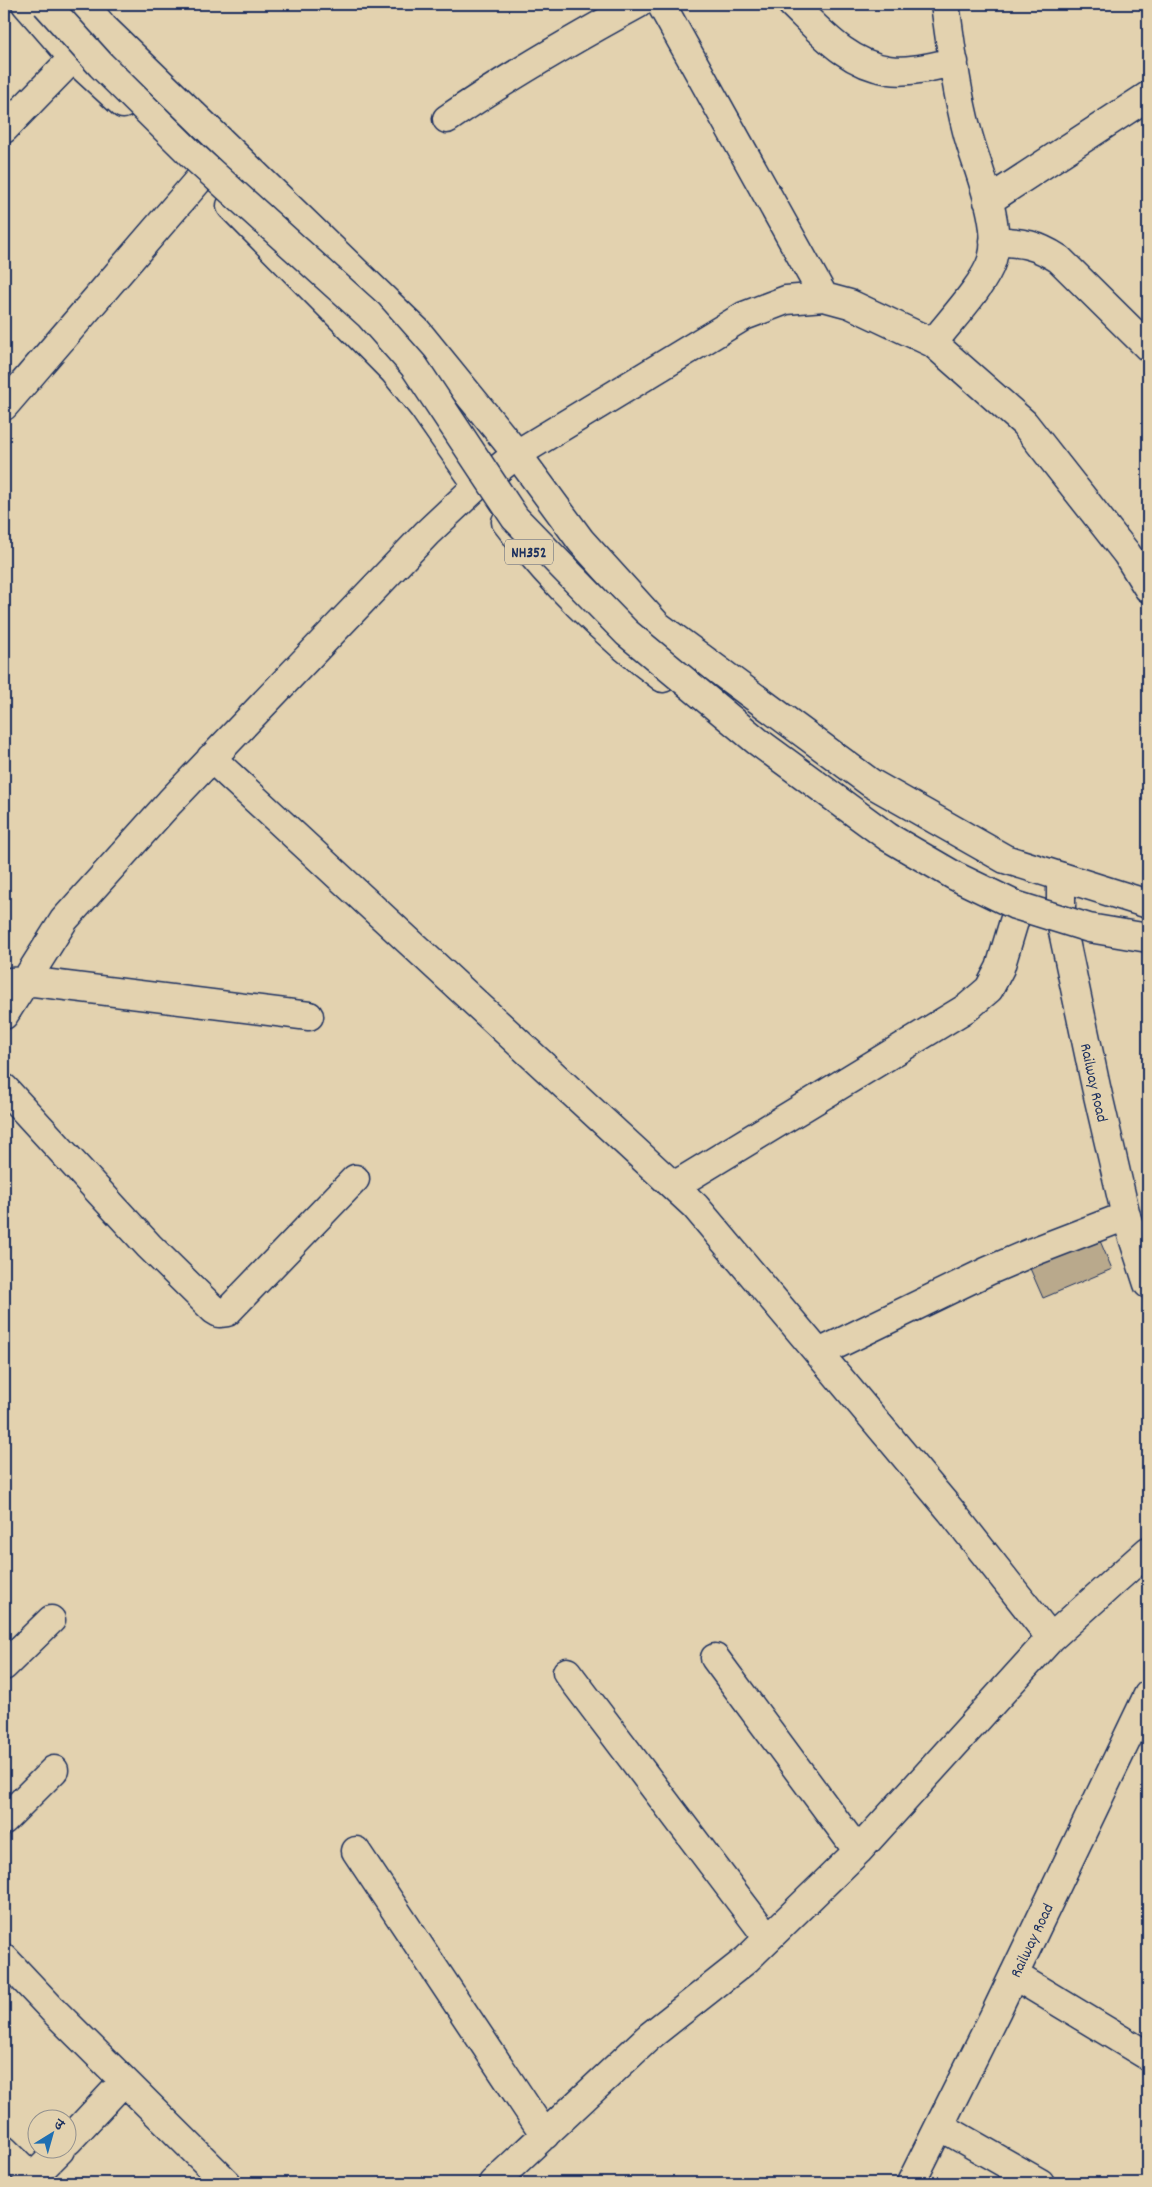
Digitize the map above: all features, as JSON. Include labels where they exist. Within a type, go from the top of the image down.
[{"type":"main road","name":"NH352","points":[[26,4],[73,58],[202,176],[394,371],[534,559],[630,654],[841,809],[984,896],[1148,949]]},
{"type":"main road","points":[[46,4],[100,65],[192,155],[369,315],[414,366],[515,518],[627,633],[757,741],[888,837],[954,876],[1015,905],[1089,928],[1148,938]]},
{"type":"main road","name":"NH352","points":[[84,4],[103,27],[417,331],[517,454],[581,541],[657,625],[871,783],[1006,860],[1148,904]]},
{"type":"main road","points":[[447,119],[499,83],[547,54],[638,4]]},
{"type":"main road","points":[[661,4],[824,297]]},
{"type":"main road","points":[[792,4],[837,48],[864,63],[889,70],[916,69],[954,62]]},
{"type":"main road","points":[[933,343],[979,283],[992,260],[994,240],[988,201],[966,130],[944,4]]},
{"type":"main road","points":[[4,129],[73,58]]},
{"type":"main road","points":[[988,201],[1148,96]]},
{"type":"main road","points":[[4,406],[202,176]]},
{"type":"main road","points":[[994,240],[1019,242],[1042,248],[1059,259],[1148,347]]},
{"type":"main road","points":[[4,1016],[15,982],[64,920],[170,802],[428,533],[478,485],[517,454],[744,316],[786,300],[824,297],[850,304],[933,343],[1024,423],[1127,554],[1148,588]]},
{"type":"main road","points":[[212,758],[695,1206],[951,1511],[1051,1638]]},
{"type":"main road","name":"Railway Road","points":[[1061,877],[1061,922],[1126,1216],[1148,1284]]},
{"type":"main road","points":[[674,1186],[968,1007],[989,989],[1000,968],[1018,908]]},
{"type":"main road","points":[[15,982],[309,1016]]},
{"type":"main road","points":[[4,1088],[149,1246],[219,1313],[227,1312],[355,1179]]},
{"type":"main road","points":[[819,1354],[988,1271],[1126,1216]]},
{"type":"main road","points":[[493,2183],[650,2036],[746,1960],[858,1851],[1051,1638],[1148,1551]]},
{"type":"main road","points":[[4,1666],[51,1620]]},
{"type":"main road","points":[[715,1658],[858,1851]]},
{"type":"main road","points":[[567,1672],[768,1938]]},
{"type":"main road","name":"Railway Road","points":[[911,2183],[1014,1975],[1148,1695]]},
{"type":"main road","points":[[4,1820],[54,1770]]},
{"type":"main road","points":[[356,1851],[545,2135]]},
{"type":"main road","points":[[4,1958],[227,2183]]},
{"type":"main road","points":[[1014,1975],[1148,2056]]},
{"type":"main road","points":[[78,2130],[124,2080]]},
{"type":"main road","points":[[940,2126],[1040,2183]]},
{"type":"main road","points":[[4,2150],[35,2181],[52,2160]]},
{"type":"building","points":[[1095,1229],[1112,1269],[1043,1298],[1025,1257]]}]
